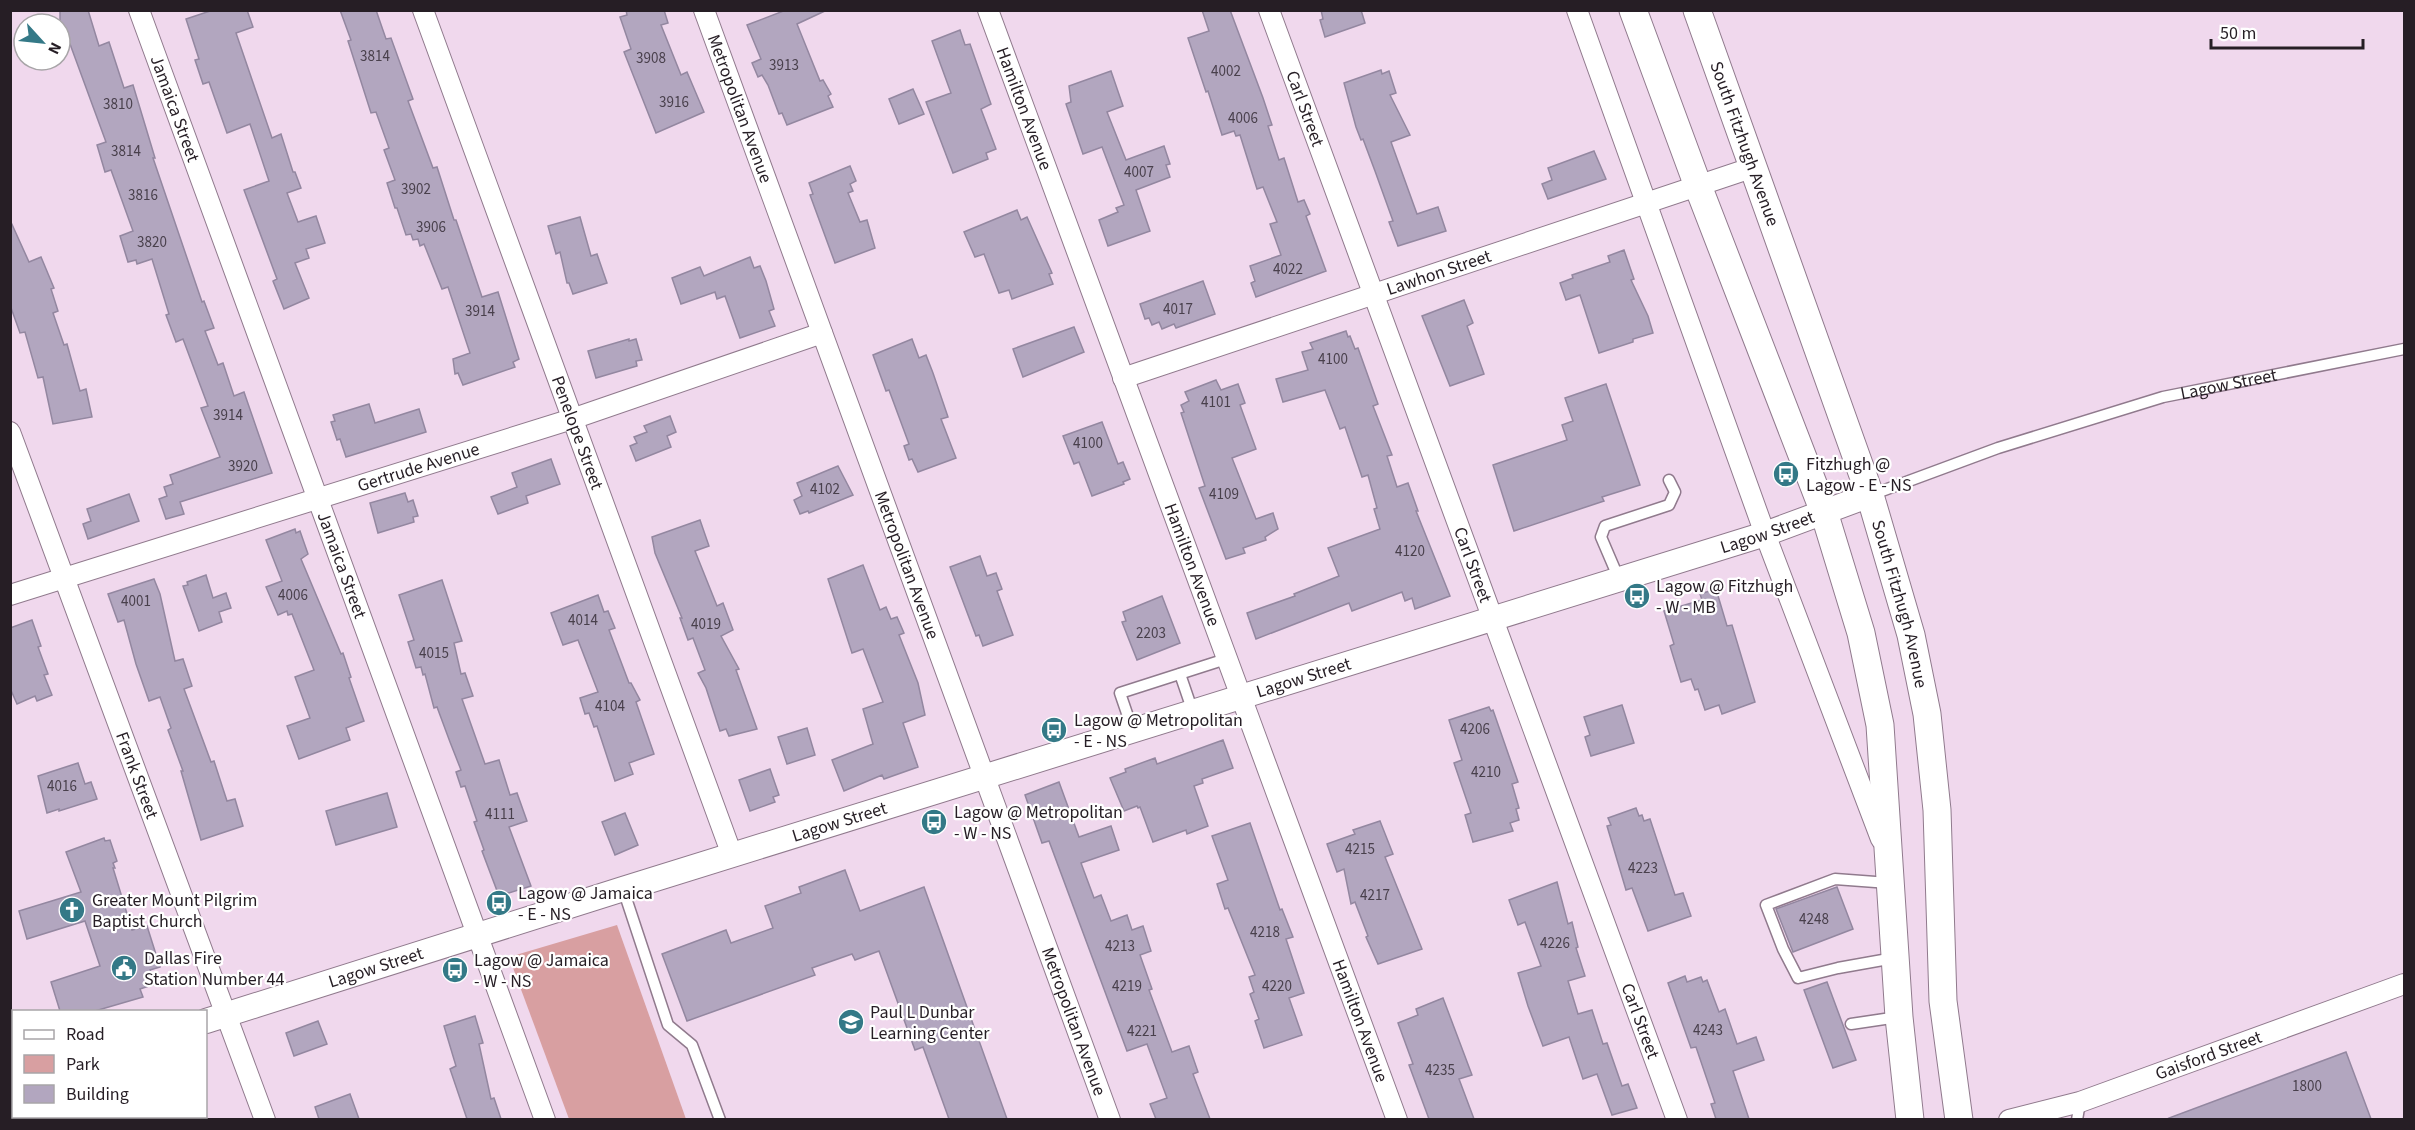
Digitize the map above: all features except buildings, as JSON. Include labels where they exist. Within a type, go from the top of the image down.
[{"type":"main road","points":[[1633,10],[1698,186],[1824,512],[1861,633],[1880,725],[1899,1017],[1910,1119]]},
{"type":"main road","name":"South Fitzhugh Avenue","points":[[1697,10],[1870,495],[1911,635],[1927,714],[1937,810],[1943,1000],[1959,1119]]},
{"type":"street","name":"Jamaica Street","points":[[139,10],[545,1119]]},
{"type":"street","name":"Penelope Street","points":[[423,10],[732,855]]},
{"type":"street","name":"Metropolitan Avenue","points":[[704,10],[1110,1119]]},
{"type":"street","name":"Hamilton Avenue","points":[[988,10],[1397,1119]]},
{"type":"street","name":"Carl Street","points":[[1269,10],[1372,294],[1495,619],[1677,1119]]},
{"type":"street","points":[[1577,10],[1765,534],[1890,871]]},
{"type":"street","name":"Lawhon Street","points":[[1122,378],[1754,167]]},
{"type":"street","name":"Gertrude Avenue","points":[[10,595],[572,418],[822,333]]},
{"type":"street","name":"Frank Street","points":[[10,432],[64,579],[216,1018],[264,1119]]},
{"type":"street","name":"Lagow Street","points":[[216,1018],[1765,534],[1870,495]]},
{"type":"street","name":"Gaisford Street","points":[[2009,1119],[2078,1111],[2404,984]]},
{"type":"lane","name":"Lagow Street","points":[[1870,495],[1990,451],[2163,397],[2404,349]]},
{"type":"lane","points":[[1619,580],[1602,537],[1605,526],[1669,505],[1676,492],[1669,480]]},
{"type":"lane","points":[[1133,731],[1120,693],[1226,659]]},
{"type":"lane","points":[[1179,674],[1193,712]]},
{"type":"lane","points":[[1890,871],[1835,879],[1766,905],[1798,978],[1895,958]]},
{"type":"lane","points":[[623,889],[668,1026],[692,1045],[720,1119]]},
{"type":"lane","points":[[1851,1024],[1899,1017]]},
{"type":"green space","points":[[617,925],[686,1119],[569,1119],[509,957]]},
{"type":"place","name":"Fitzhugh @ Lagow - E - NS","points":[[1786,474]]},
{"type":"place","name":"Lagow @ Fitzhugh - W - MB","points":[[1637,596]]},
{"type":"place","name":"Lagow @ Metropolitan - E - NS","points":[[1054,730]]},
{"type":"place","name":"Lagow @ Metropolitan - W - NS","points":[[934,822]]},
{"type":"place","name":"Lagow @ Jamaica - E - NS","points":[[499,903]]},
{"type":"place","name":"Greater Mount Pilgrim Baptist Church","points":[[72,910]]},
{"type":"place","name":"Dallas Fire Station Number 44","points":[[124,968]]},
{"type":"place","name":"Lagow @ Jamaica - W - NS","points":[[455,970]]},
{"type":"place","name":"Paul L Dunbar Learning Center","points":[[851,1022]]}]
